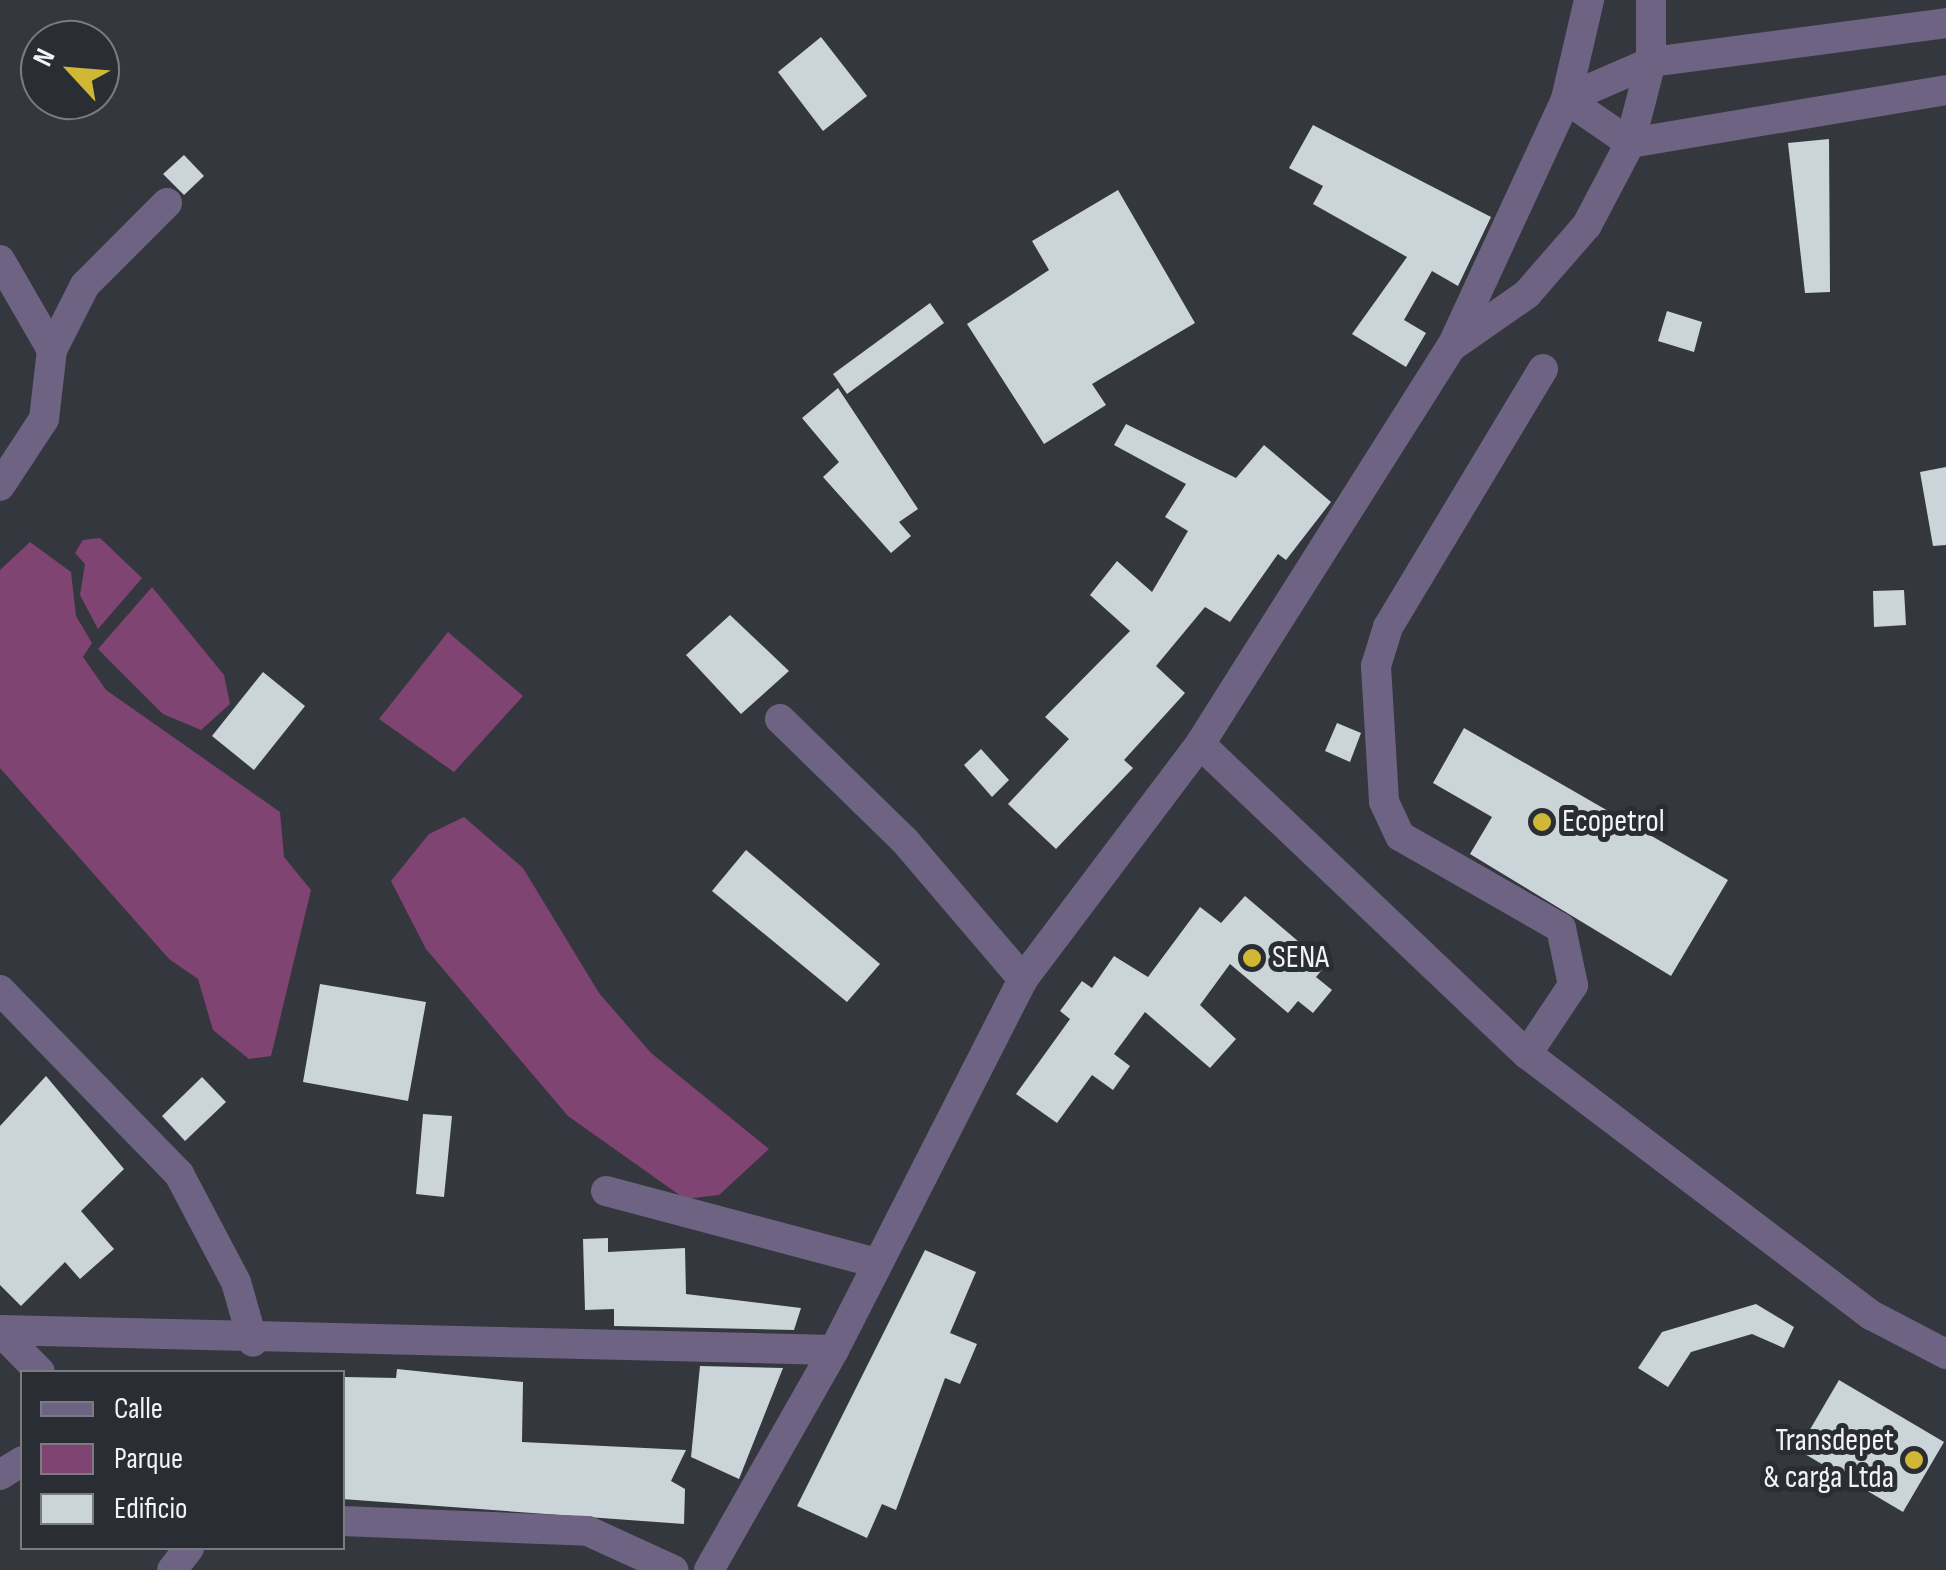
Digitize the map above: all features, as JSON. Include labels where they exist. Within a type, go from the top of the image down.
[{"type":"street","points":[[708,1570],[834,1350],[872,1262],[1022,978],[1200,744],[1452,346],[1566,99],[1589,0]]},
{"type":"street","points":[[1452,346],[1527,294],[1587,224],[1630,143],[1651,62],[1651,0]]},
{"type":"street","points":[[1566,99],[1651,62],[1946,23]]},
{"type":"street","points":[[1566,99],[1630,143],[1946,90]]},
{"type":"street","points":[[0,486],[44,419],[52,350],[85,285],[167,202]]},
{"type":"street","points":[[0,260],[52,350]]},
{"type":"street","points":[[1527,1054],[1573,985],[1561,928],[1400,836],[1384,801],[1376,666],[1388,628],[1543,369]]},
{"type":"street","points":[[780,718],[906,841],[1022,978]]},
{"type":"street","points":[[1200,744],[1527,1054],[1871,1314],[1946,1354]]},
{"type":"street","points":[[0,990],[180,1174],[236,1282],[254,1342]]},
{"type":"street","points":[[606,1190],[872,1262]]},
{"type":"street","points":[[0,1331],[254,1342],[834,1350]]},
{"type":"street","points":[[0,1331],[38,1370]]},
{"type":"street","points":[[345,1520],[588,1531],[673,1570]]},
{"type":"street","points":[[172,1570],[187,1550]]},
{"type":"green space","points":[[100,538],[142,578],[98,629],[80,595],[85,564],[75,553],[83,540]]},
{"type":"green space","points":[[30,542],[71,572],[76,616],[92,643],[83,657],[106,690],[280,812],[284,857],[311,890],[271,1056],[249,1059],[213,1030],[198,979],[169,959],[0,768],[0,570]]},
{"type":"green space","points":[[152,587],[224,675],[230,704],[201,730],[163,714],[98,649]]},
{"type":"green space","points":[[448,632],[523,696],[454,772],[379,719]]},
{"type":"green space","points":[[464,817],[523,868],[599,993],[651,1053],[769,1149],[719,1195],[685,1199],[568,1116],[426,949],[391,881],[429,834]]},
{"type":"building","points":[[821,37],[867,96],[823,131],[778,72]]},
{"type":"building","points":[[1313,125],[1491,217],[1458,286],[1432,271],[1404,320],[1426,333],[1406,367],[1352,334],[1407,257],[1313,204],[1323,186],[1289,168]]},
{"type":"building","points":[[1829,139],[1830,292],[1805,293],[1788,143]]},
{"type":"building","points":[[184,155],[204,176],[184,195],[163,174]]},
{"type":"building","points":[[1118,190],[1195,323],[1092,384],[1106,405],[1044,444],[967,324],[1049,270],[1032,241]]},
{"type":"building","points":[[930,303],[944,323],[847,394],[833,374]]},
{"type":"building","points":[[1667,311],[1702,322],[1694,352],[1658,341]]},
{"type":"building","points":[[838,388],[918,509],[899,522],[911,536],[891,553],[823,477],[839,462],[802,418]]},
{"type":"building","points":[[1126,424],[1236,478],[1264,445],[1331,502],[1286,560],[1278,554],[1230,622],[1205,607],[1156,666],[1185,693],[1124,760],[1133,768],[1056,849],[1008,804],[1069,739],[1045,717],[1130,631],[1090,595],[1117,561],[1152,592],[1188,531],[1165,517],[1186,484],[1114,445]]},
{"type":"building","points":[[1946,467],[1946,545],[1933,546],[1920,472]]},
{"type":"building","points":[[1904,590],[1906,625],[1874,627],[1873,591]]},
{"type":"building","points":[[730,615],[789,671],[741,714],[686,655]]},
{"type":"building","points":[[263,672],[305,706],[254,770],[212,736]]},
{"type":"building","points":[[1337,723],[1361,733],[1350,762],[1325,751]]},
{"type":"building","points":[[1464,728],[1728,880],[1671,976],[1470,854],[1492,817],[1433,783]]},
{"type":"building","points":[[981,749],[1009,780],[992,797],[964,765]]},
{"type":"building","points":[[746,850],[880,964],[847,1002],[712,891]]},
{"type":"building","points":[[1245,896],[1326,965],[1316,977],[1332,990],[1313,1013],[1298,1001],[1288,1013],[1230,964],[1200,1005],[1236,1039],[1210,1068],[1145,1012],[1114,1054],[1130,1066],[1113,1090],[1092,1075],[1057,1123],[1016,1094],[1070,1019],[1060,1011],[1082,981],[1092,988],[1114,956],[1148,977],[1200,907],[1221,923]]},
{"type":"building","points":[[320,984],[426,1002],[408,1101],[303,1082]]},
{"type":"building","points":[[46,1076],[124,1169],[81,1211],[114,1249],[80,1279],[65,1262],[21,1306],[0,1285],[0,1126]]},
{"type":"building","points":[[202,1077],[226,1102],[185,1141],[162,1116]]},
{"type":"building","points":[[423,1114],[452,1116],[444,1197],[416,1194]]},
{"type":"building","points":[[608,1238],[608,1252],[685,1248],[686,1294],[801,1308],[794,1330],[614,1326],[614,1309],[585,1310],[583,1239]]},
{"type":"building","points":[[925,1250],[976,1272],[950,1333],[977,1344],[960,1384],[945,1378],[896,1510],[882,1504],[867,1538],[797,1506]]},
{"type":"building","points":[[1756,1304],[1794,1327],[1784,1348],[1752,1334],[1691,1352],[1668,1387],[1638,1368],[1662,1332]]},
{"type":"building","points":[[700,1366],[783,1368],[739,1479],[691,1457]]},
{"type":"building","points":[[397,1369],[523,1382],[522,1442],[686,1450],[671,1481],[685,1489],[684,1524],[345,1499],[345,1377],[396,1378]]},
{"type":"building","points":[[1839,1380],[1944,1442],[1903,1512],[1798,1450]]},
{"type":"place","name":"Ecopetrol","points":[[1542,822]]},
{"type":"place","name":"SENA","points":[[1252,958]]},
{"type":"place","name":"Transdepet & carga Ltda","points":[[1914,1460]]}]
